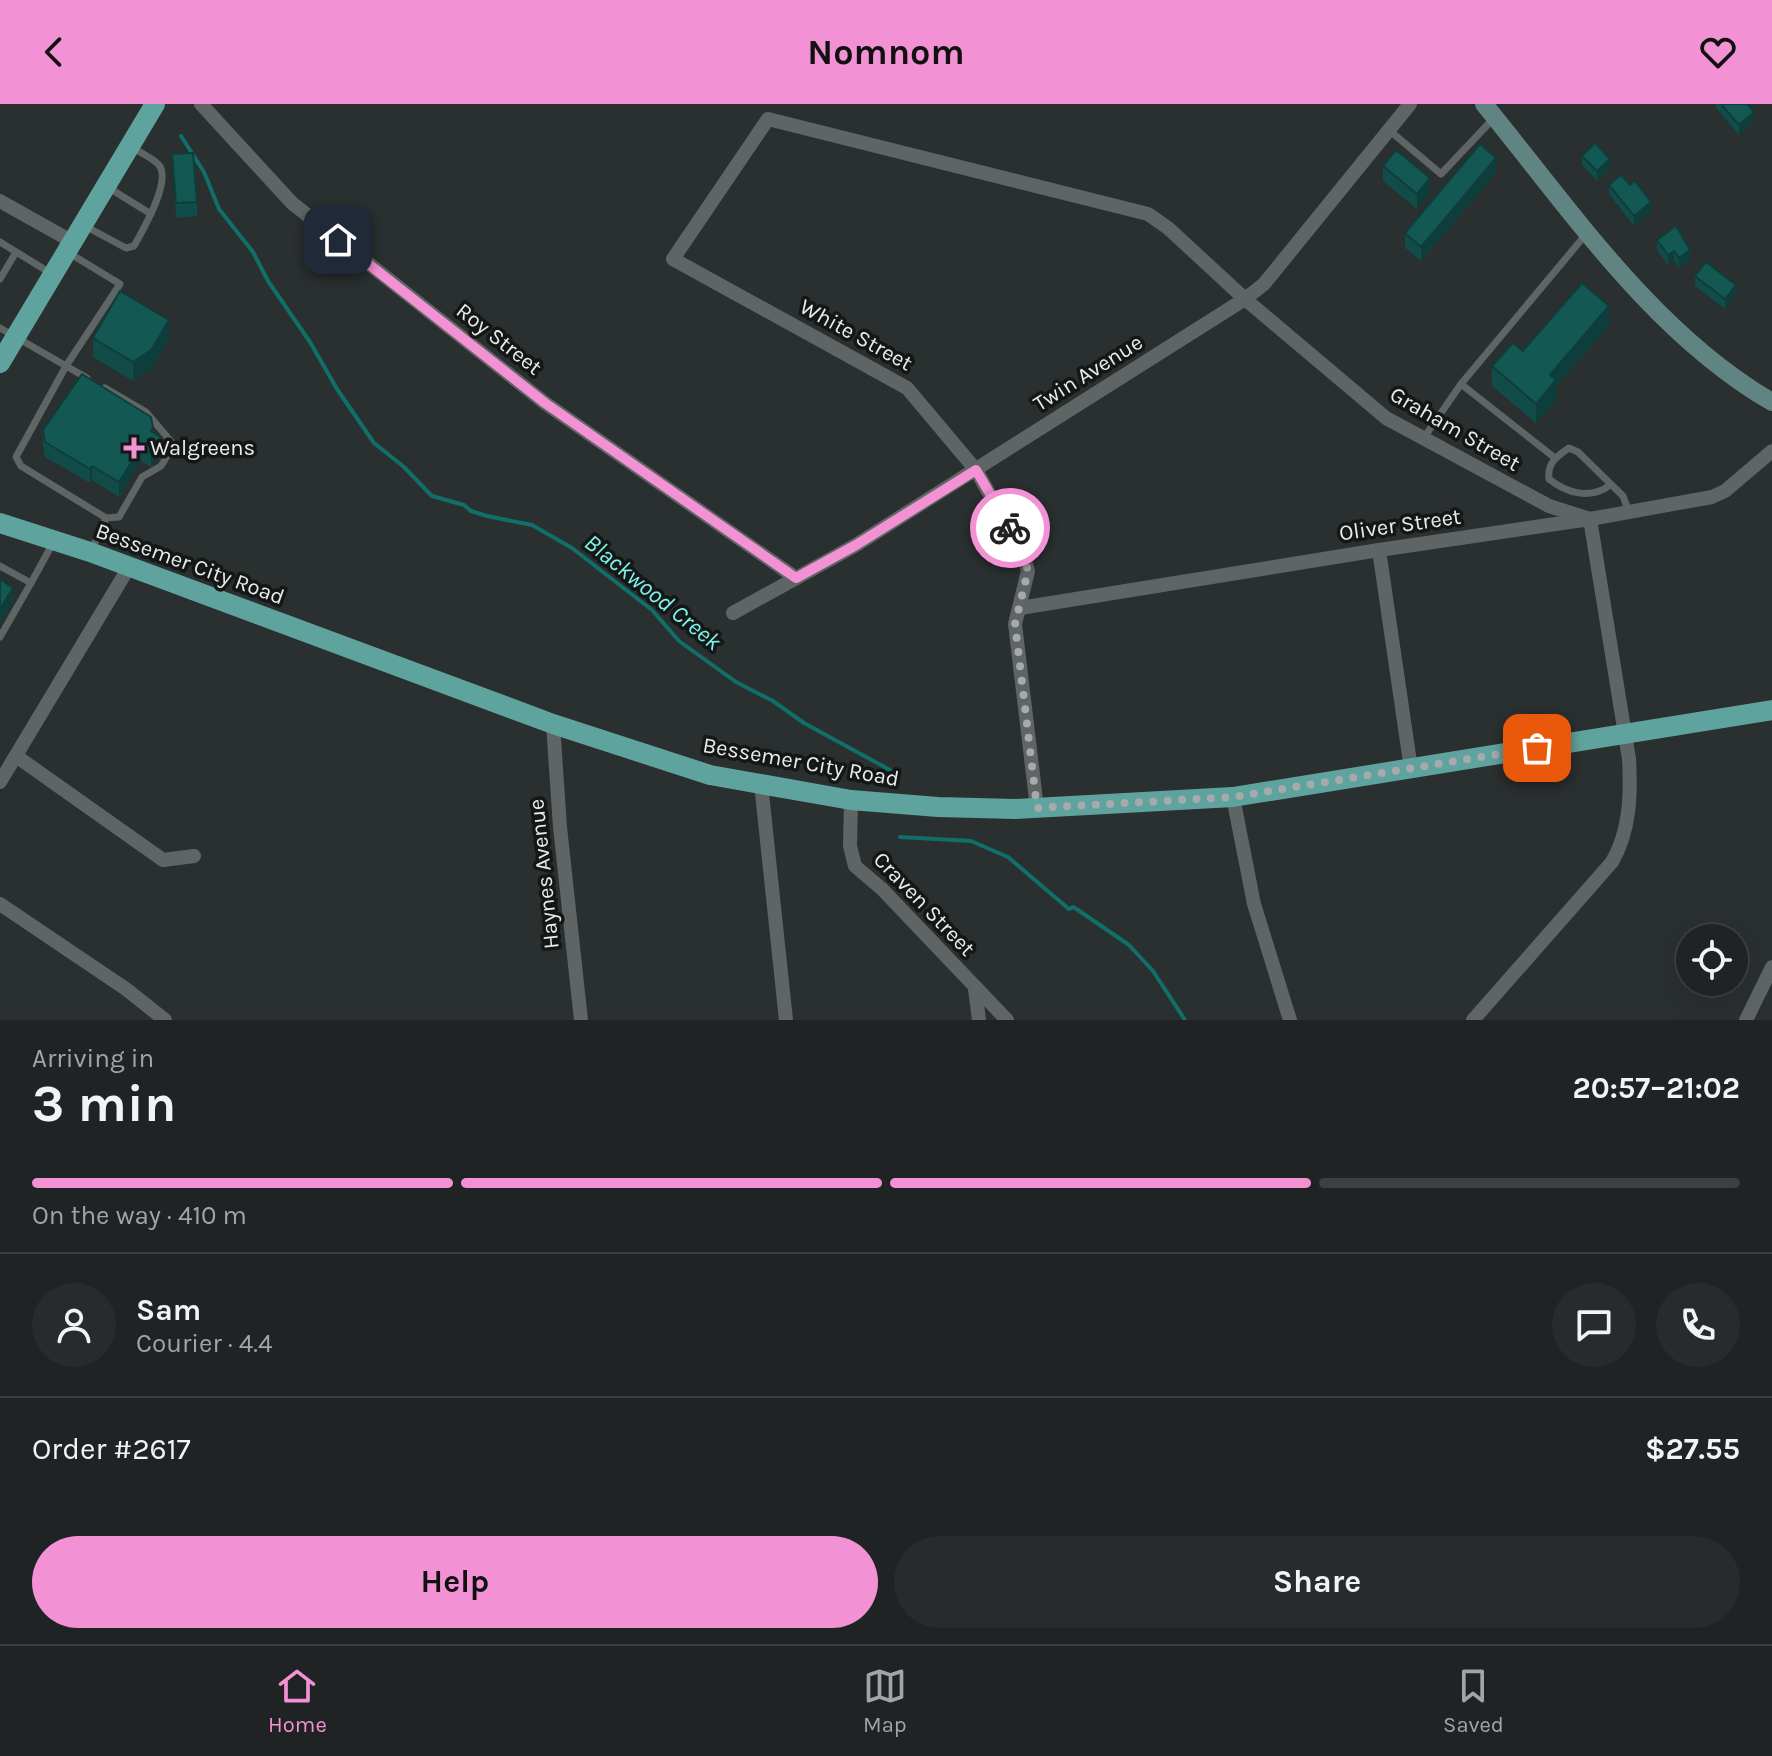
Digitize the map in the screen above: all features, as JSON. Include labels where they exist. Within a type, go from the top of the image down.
[{"type":"main road","points":[[0,363],[8,333],[53,275],[155,104]]},
{"type":"main road","points":[[1489,111],[1666,321],[1715,365],[1772,402]]},
{"type":"main road","name":"Bessemer City Road","points":[[0,523],[90,552],[553,724],[710,775],[851,800],[984,809],[1233,797],[1772,710]]},
{"type":"street","name":"Roy Street","points":[[201,104],[261,172],[304,213],[545,403],[796,578]]},
{"type":"street","name":"Twin Avenue","points":[[733,613],[856,545],[1245,299],[1264,284],[1410,104]]},
{"type":"street","name":"White Street","points":[[768,119],[673,259],[907,388],[976,470],[1023,554],[1028,571],[1015,624],[1037,808]]},
{"type":"street","name":"Graham Street","points":[[768,119],[1148,214],[1386,418],[1549,506],[1590,519]]},
{"type":"street","points":[[0,201],[75,240]]},
{"type":"street","name":"Oliver Street","points":[[1020,608],[1712,497],[1725,491],[1772,451]]},
{"type":"street","points":[[1473,1020],[1590,888],[1620,848],[1631,795],[1625,734],[1590,519]]},
{"type":"street","points":[[1379,550],[1411,769]]},
{"type":"street","points":[[0,782],[129,567]]},
{"type":"street","name":"Haynes Avenue","points":[[553,724],[560,827],[581,1020]]},
{"type":"street","points":[[16,756],[163,860],[194,856]]},
{"type":"street","points":[[761,784],[786,1020]]},
{"type":"street","points":[[1233,797],[1254,904],[1290,1020]]},
{"type":"street","name":"Craven Street","points":[[851,800],[850,846],[855,866],[882,889],[1007,1020]]},
{"type":"street","points":[[0,904],[126,989],[165,1020]]},
{"type":"street","points":[[1746,1020],[1772,967]]},
{"type":"street","points":[[975,989],[979,1020]]},
{"type":"lane","points":[[1389,130],[1441,174],[1489,111]]},
{"type":"lane","points":[[75,240],[126,248],[134,246],[151,214],[162,174],[160,165],[130,146]]},
{"type":"lane","points":[[107,186],[151,214]]},
{"type":"lane","points":[[1422,439],[1461,384],[1589,231]]},
{"type":"lane","points":[[8,333],[66,366],[146,412],[174,445],[161,466],[142,477],[119,517],[106,518],[21,466],[16,457],[66,366],[120,284],[75,240]]},
{"type":"lane","points":[[0,242],[53,275]]},
{"type":"lane","points":[[0,279],[16,252]]},
{"type":"lane","points":[[1461,384],[1555,458]]},
{"type":"lane","points":[[1610,485],[1594,493],[1570,492],[1549,479],[1548,471],[1555,458],[1569,448],[1578,452],[1623,496],[1629,512]]},
{"type":"lane","points":[[90,552],[106,518]]},
{"type":"lane","points":[[0,637],[54,541]]},
{"type":"lane","points":[[0,566],[31,583]]},
{"type":"building","points":[[1721,104],[1747,104],[1754,112],[1739,125]]},
{"type":"building","points":[[1595,143],[1610,159],[1597,171],[1582,156]]},
{"type":"building","points":[[1480,144],[1496,158],[1421,247],[1405,233]]},
{"type":"building","points":[[1396,150],[1430,178],[1417,194],[1383,166]]},
{"type":"building","points":[[193,153],[197,202],[176,203],[172,154]]},
{"type":"building","points":[[1621,175],[1630,185],[1635,181],[1651,202],[1634,216],[1609,185]]},
{"type":"building","points":[[1676,226],[1690,250],[1679,258],[1674,251],[1668,255],[1657,240]]},
{"type":"building","points":[[1706,262],[1736,285],[1725,299],[1695,276]]},
{"type":"building","points":[[1582,283],[1609,306],[1550,375],[1556,380],[1536,404],[1492,366],[1513,343],[1523,351]]},
{"type":"building","points":[[120,291],[169,320],[151,350],[133,362],[93,338]]},
{"type":"building","name":"Walgreens","points":[[82,374],[151,417],[151,431],[161,437],[151,453],[141,447],[119,482],[45,442],[43,430]]},
{"type":"building","points":[[0,579],[13,588],[0,609]]},
{"type":"waterway","name":"Blackwood Creek","points":[[181,136],[204,172],[219,209],[253,252],[268,281],[374,443],[404,467],[432,496],[464,505],[487,516],[532,525],[572,548],[652,610],[679,641],[736,682],[890,770]]},
{"type":"waterway","name":"Blackwood Creek","points":[[900,837],[971,841],[1008,857],[1069,909],[1073,907],[1129,945],[1153,971],[1185,1020]]},
{"type":"way so far","points":[[1010,528],[1028,571],[1015,624],[1037,808],[1233,797],[1537,748]]},
{"type":"place","name":"Walgreens","points":[[134,448]]},
{"type":"route","points":[[338,240],[545,403],[796,578],[856,545],[976,470],[1010,528]]}]
